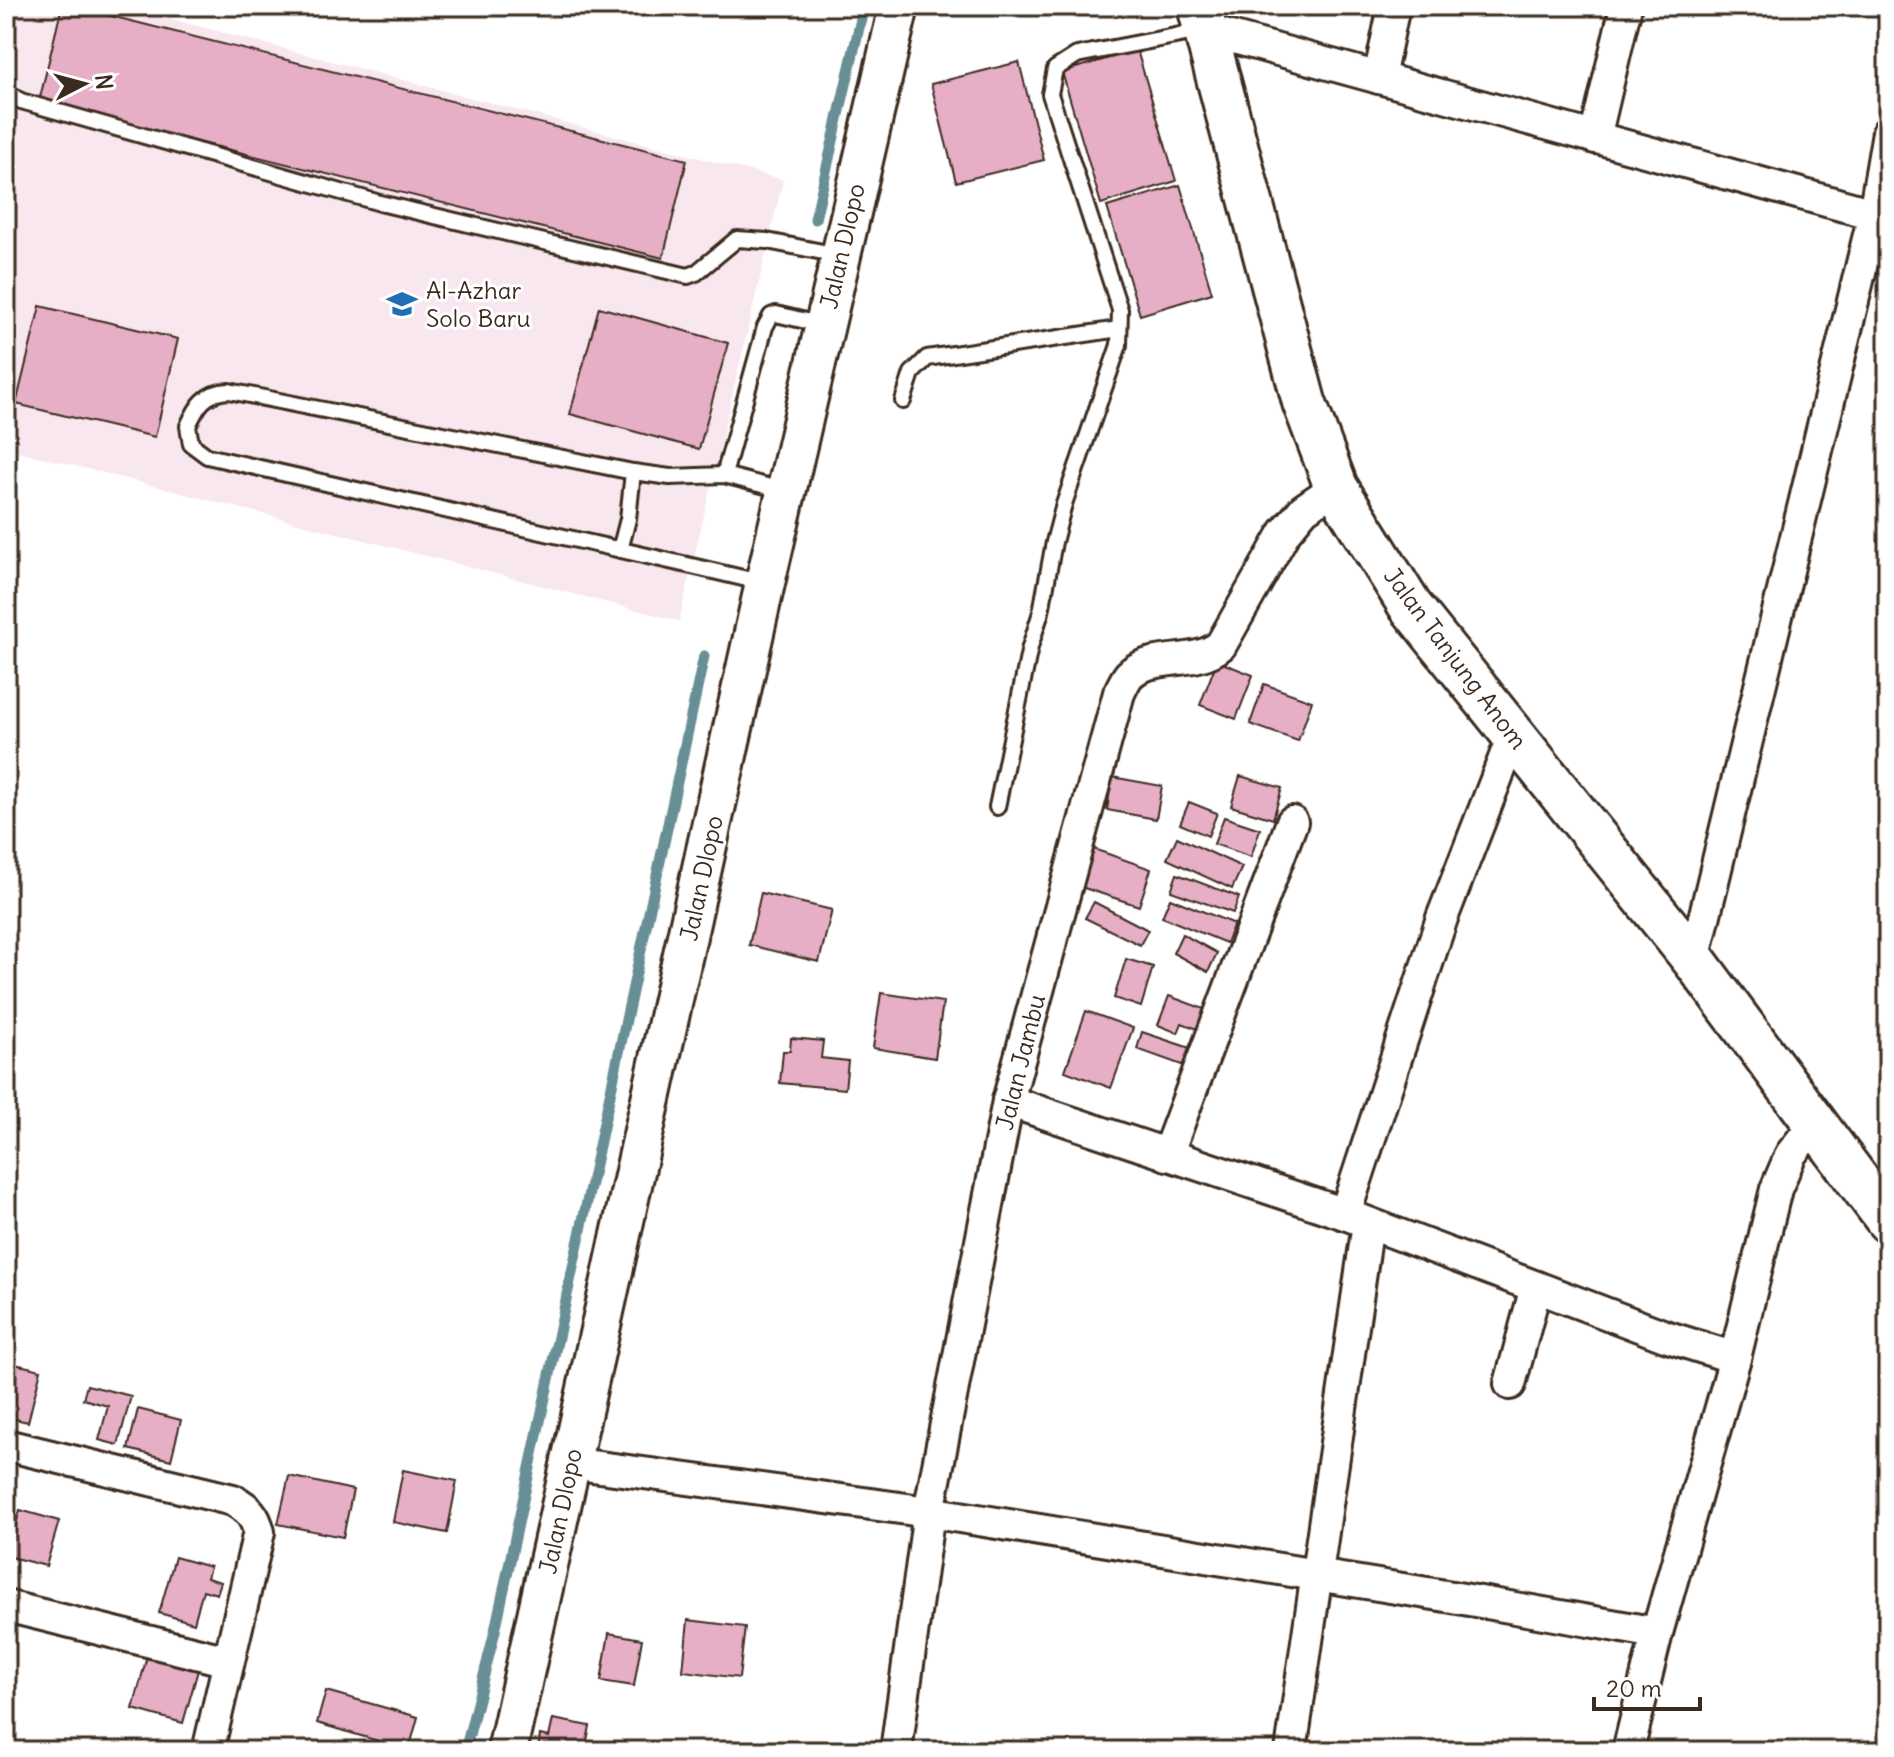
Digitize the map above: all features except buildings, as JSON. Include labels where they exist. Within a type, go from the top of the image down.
[{"type":"main road","name":"Jalan Tanjung Anom","points":[[1202,18],[1304,402],[1336,487],[1410,606],[1694,960],[1888,1221]]},
{"type":"street","name":"Jalan Dlopo","points":[[507,1751],[785,491],[813,323],[840,256],[899,6]]},
{"type":"street","points":[[1379,78],[1394,6]]},
{"type":"street","points":[[1595,138],[1626,6]]},
{"type":"street","points":[[1202,18],[1379,78],[1881,216]]},
{"type":"street","points":[[1694,960],[1881,216],[1888,132]]},
{"type":"street","name":"Jalan Jambu","points":[[896,1751],[929,1512],[1008,1101],[1119,693],[1130,674],[1147,665],[1201,656],[1221,645],[1285,532],[1304,509],[1336,487]]},
{"type":"street","points":[[1291,1751],[1318,1577],[1357,1219],[1442,918],[1513,736]]},
{"type":"street","points":[[1167,1155],[1292,822]]},
{"type":"street","points":[[1008,1101],[1357,1219],[1665,1336],[1735,1358]]},
{"type":"street","points":[[1628,1751],[1657,1633],[1735,1358],[1776,1189],[1791,1154],[1815,1123]]},
{"type":"street","points":[[1510,1384],[1536,1287]]},
{"type":"street","points":[[6,1445],[233,1500],[256,1518],[259,1532],[208,1751]]},
{"type":"street","points":[[570,1463],[929,1512],[1657,1633]]},
{"type":"street","points":[[6,1606],[228,1661]]},
{"type":"lane","points":[[997,807],[1064,504],[1119,345],[1120,310],[1050,94],[1055,69],[1077,55],[1202,18]]},
{"type":"lane","points":[[6,92],[21,101],[380,203],[688,276],[696,273],[737,239],[767,241],[840,256]]},
{"type":"lane","points":[[724,475],[765,327],[771,316],[776,314],[813,323]]},
{"type":"lane","points":[[903,401],[912,373],[927,358],[1119,329]]},
{"type":"lane","points":[[765,583],[207,456],[191,444],[188,426],[205,398],[216,391],[229,391],[633,472],[670,477],[724,475],[785,491]]},
{"type":"lane","points":[[620,550],[628,519],[633,472]]},
{"type":"shaded area","points":[[6,6],[122,6],[783,180],[679,621],[6,448]]},
{"type":"waterway","points":[[815,219],[864,6]]},
{"type":"waterway","points":[[465,1751],[495,1631],[704,656]]},
{"type":"place","name":"Al-Azhar Solo Baru","points":[[402,304]]}]
